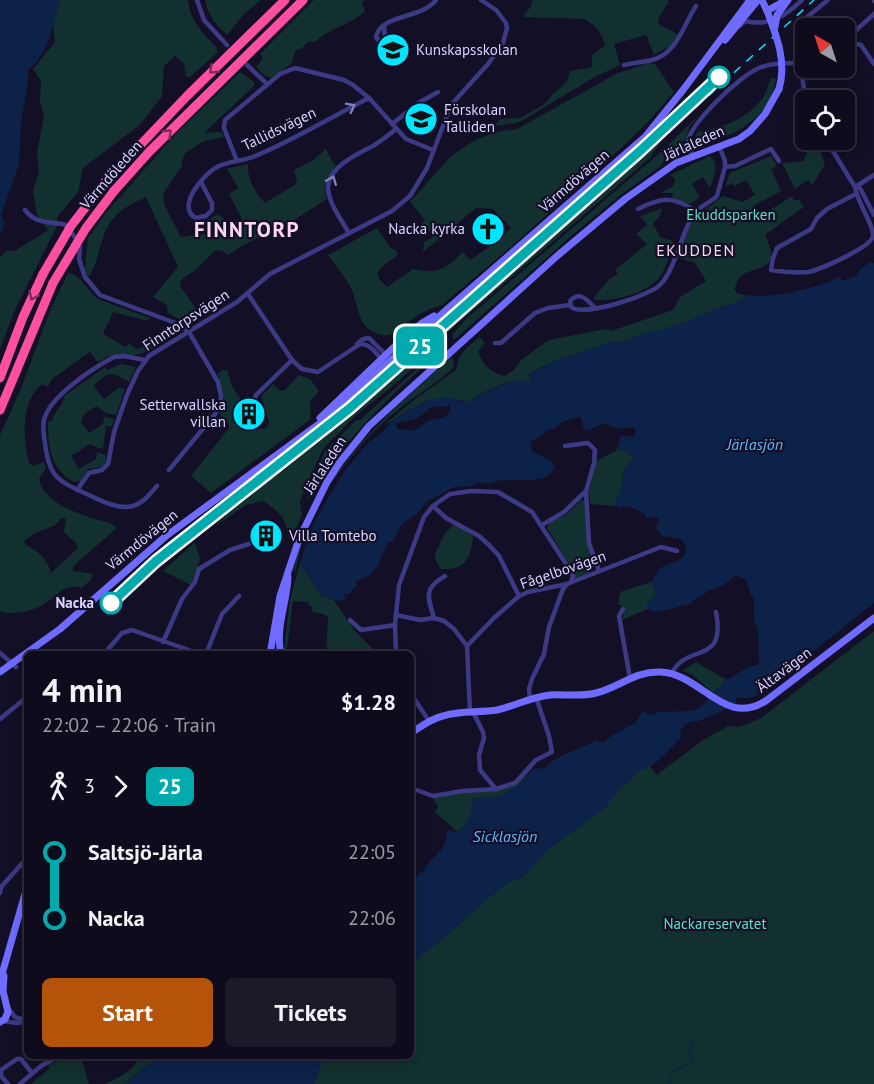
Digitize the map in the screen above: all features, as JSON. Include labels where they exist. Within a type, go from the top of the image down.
[{"type":"highway","name":"Värmdöleden","points":[[0,378],[23,317],[71,226],[105,182],[179,104],[285,0]]},
{"type":"highway","name":"Värmdöleden","points":[[0,410],[53,283],[86,228],[114,191],[149,152],[303,0]]},
{"type":"main road","name":"Värmdövägen","points":[[32,651],[166,536],[327,418],[386,359],[445,311],[645,137],[750,0]]},
{"type":"main road","name":"Värmdövägen","points":[[706,59],[736,29],[760,0]]},
{"type":"main road","name":"Järlaleden","points":[[271,651],[280,596],[299,539],[318,498],[340,462],[369,426],[454,347],[591,227],[661,173],[693,155],[739,139],[750,131],[765,114],[778,89],[782,59],[776,32],[760,0]]},
{"type":"main road","points":[[767,11],[787,0]]},
{"type":"main road","points":[[776,32],[777,15],[787,0]]},
{"type":"main road","name":"Järlaleden","points":[[281,651],[281,621],[289,572]]},
{"type":"main road","name":"Ältavägen","points":[[672,673],[727,706],[736,709],[752,708],[767,700],[874,618]]},
{"type":"main road","name":"Värmdövägen","points":[[0,672],[24,657]]},
{"type":"main road","points":[[414,733],[429,721],[449,714],[499,710],[549,695],[591,694],[651,672],[672,673]]},
{"type":"main road","points":[[0,981],[24,896]]},
{"type":"main road","points":[[1,1021],[7,1016],[3,992],[5,965]]},
{"type":"street","points":[[197,0],[204,20],[227,45]]},
{"type":"street","points":[[384,25],[390,21],[423,12],[436,0]]},
{"type":"street","name":"Finntorpsvägen","points":[[77,490],[89,473],[102,470],[108,464],[118,418],[130,387],[145,360],[220,314],[248,294],[270,274],[392,211],[404,202],[424,174],[451,105],[496,54],[506,34],[507,28],[503,17],[481,0]]},
{"type":"street","points":[[736,29],[745,21],[760,23],[774,21],[802,0]]},
{"type":"street","points":[[807,18],[828,0]]},
{"type":"street","points":[[624,65],[654,60],[668,51],[677,42],[696,6]]},
{"type":"street","points":[[855,33],[874,15]]},
{"type":"street","points":[[855,43],[861,45],[874,64]]},
{"type":"street","points":[[693,155],[688,142],[692,130],[743,77],[764,66],[795,64]]},
{"type":"street","points":[[247,65],[267,84]]},
{"type":"street","points":[[237,161],[224,128],[225,120],[280,74],[295,68],[344,80],[369,98],[406,139],[433,150]]},
{"type":"street","points":[[349,233],[329,195],[328,185],[331,178],[346,160],[373,146],[420,102],[438,92]]},
{"type":"street","name":"Tallidsvägen","points":[[201,183],[212,203],[212,210],[206,216],[196,218],[192,216],[188,205],[189,198],[201,183],[217,167],[252,158],[369,98]]},
{"type":"street","points":[[570,304],[577,311],[608,307],[644,294],[660,285],[696,212],[717,196],[725,167],[719,146]]},
{"type":"street","points":[[725,167],[735,166],[771,149],[779,160]]},
{"type":"street","points":[[832,150],[855,187],[873,234],[869,243],[810,272],[771,270],[774,254],[781,245],[811,229],[817,218],[827,208],[856,194]]},
{"type":"street","points":[[855,187],[874,175]]},
{"type":"street","points":[[855,187],[860,188],[872,206],[874,215]]},
{"type":"street","points":[[638,208],[666,198],[678,201],[696,212]]},
{"type":"street","points":[[25,210],[31,218],[45,224],[64,224],[80,247],[79,259],[85,277],[100,296],[178,324],[189,332],[215,375],[220,390],[221,405],[169,470]]},
{"type":"street","points":[[248,294],[292,360],[302,369],[318,372],[364,343],[386,359]]},
{"type":"street","points":[[570,304],[573,298],[579,295],[595,308]]},
{"type":"street","points":[[495,343],[501,343],[542,309],[570,304]]},
{"type":"street","points":[[145,360],[124,356],[114,357],[56,398],[47,411],[44,426],[48,465],[56,476],[77,490],[102,501],[130,507],[144,501],[157,486]]},
{"type":"street","points":[[261,419],[254,400],[256,395],[292,360]]},
{"type":"street","points":[[565,446],[588,443],[595,450],[586,491],[589,543],[599,571]]},
{"type":"street","points":[[396,651],[395,625],[399,585],[424,517],[433,506],[453,494],[471,491],[498,492],[532,512],[543,525],[573,576],[563,589],[549,627],[544,654],[532,679],[533,698],[549,736],[552,752],[536,760],[514,783],[496,789],[463,790],[433,796],[414,789]]},
{"type":"street","points":[[543,525],[564,512],[586,491]]},
{"type":"street","points":[[433,506],[446,518],[479,536],[489,545],[499,556],[519,596]]},
{"type":"street","points":[[163,642],[182,599],[195,582],[199,569],[230,550],[255,542]]},
{"type":"street","name":"Fågelbovägen","points":[[467,646],[519,596],[569,583],[661,547],[677,551]]},
{"type":"street","points":[[434,618],[429,600],[429,589],[434,582],[445,576]]},
{"type":"street","points":[[207,651],[222,614],[239,596]]},
{"type":"street","points":[[623,609],[619,616],[630,678]]},
{"type":"street","points":[[672,673],[677,664],[710,648],[715,643],[718,630],[716,612]]},
{"type":"street","points":[[396,615],[420,620],[434,618],[451,626],[467,646],[472,712],[484,738],[479,755],[480,770],[496,789]]},
{"type":"street","points":[[350,620],[361,630],[395,625]]},
{"type":"street","points":[[107,651],[122,633],[130,630],[191,651]]},
{"type":"street","points":[[0,652],[14,665]]},
{"type":"street","points":[[414,698],[429,721]]},
{"type":"street","points":[[0,719],[24,699]]},
{"type":"street","points":[[0,889],[24,861]]},
{"type":"street","points":[[5,1003],[15,1017],[24,1020]]},
{"type":"street","points":[[1,1021],[24,1022]]},
{"type":"street","points":[[8,1084],[2,1076],[2,1070],[17,1059],[21,1059],[32,1073]]},
{"type":"street","points":[[20,1084],[41,1066],[54,1059]]},
{"type":"green space","points":[[60,0],[188,0],[194,20],[217,48],[217,53],[190,77],[186,77],[184,64],[175,56],[164,66],[162,96],[141,124],[83,168],[78,192],[57,217],[57,226],[14,312],[0,349],[0,257],[6,251],[15,251],[48,230],[37,215],[33,191],[39,172],[37,152],[44,116],[40,102],[41,81],[33,69],[55,42],[53,22]]},
{"type":"green space","points":[[205,0],[261,0],[245,13],[227,35],[213,19]]},
{"type":"green space","points":[[314,0],[365,0],[362,3],[365,11],[315,42],[309,41],[301,49],[296,50],[291,64],[271,78],[265,76],[256,67],[263,59],[260,54]]},
{"type":"green space","points":[[532,0],[667,0],[669,2],[658,22],[678,35],[670,46],[654,55],[646,35],[614,44],[620,65],[593,78],[517,123],[495,126],[500,119],[520,118],[543,105],[567,82],[570,71],[592,67],[592,55],[605,45],[597,29],[584,19],[523,17],[531,6]]},
{"type":"green space","points":[[649,63],[655,64],[674,92],[620,149],[511,247],[443,304],[421,313],[390,335],[376,333],[365,325],[361,320],[350,286],[328,255],[377,228],[391,249],[395,249],[398,255],[377,273],[387,287],[413,269],[435,271],[441,269],[463,252],[470,260],[511,228],[493,209],[476,208],[423,252],[424,242],[433,237],[426,226],[416,232],[415,229],[425,220],[410,202],[451,156],[475,140],[496,132],[517,129],[618,73]]},
{"type":"green space","points":[[240,72],[254,82],[254,86],[204,133],[221,132],[224,137],[204,141],[185,153],[182,166],[163,194],[164,204],[181,237],[205,234],[207,221],[217,214],[230,224],[242,219],[229,194],[238,188],[227,169],[248,164],[252,185],[265,203],[295,185],[297,180],[294,170],[312,161],[326,149],[336,165],[326,185],[327,199],[291,222],[247,243],[228,255],[216,250],[181,280],[180,286],[201,316],[189,325],[168,313],[167,305],[153,297],[178,267],[146,197],[120,212],[110,223],[102,240],[95,265],[88,277],[85,268],[88,238],[106,213],[173,137]]},
{"type":"green space","points":[[771,78],[776,79],[773,93],[767,105],[758,115],[737,131],[698,145],[695,140],[697,132],[727,124],[753,109],[766,92]]},
{"type":"green space","points":[[700,114],[689,127],[686,139],[682,142],[681,152],[665,159],[661,166],[618,197],[454,340],[452,335],[465,320],[661,152]]},
{"type":"green space","points":[[664,137],[650,158],[442,337],[442,343],[356,415],[323,449],[300,502],[302,515],[292,537],[289,538],[281,516],[263,501],[246,505],[214,527],[238,504],[437,342],[437,337]]},
{"type":"green space","points":[[820,150],[825,165],[812,185],[808,180],[795,189],[782,163],[803,161],[808,151]]},
{"type":"green space","points":[[710,156],[715,167],[710,188],[703,177],[692,184],[700,197],[690,204],[672,198],[673,193],[661,193],[674,185],[675,179],[670,175]]},
{"type":"green space","name":"Ekuddsparken","points":[[771,156],[777,166],[771,169],[781,191],[753,206],[756,211],[764,214],[792,196],[804,207],[766,234],[771,258],[765,266],[739,278],[734,289],[737,293],[744,295],[743,300],[680,324],[541,367],[529,376],[530,381],[503,384],[467,403],[461,400],[427,400],[383,426],[457,369],[461,354],[480,337],[485,343],[478,352],[483,361],[495,373],[504,376],[514,370],[522,359],[549,340],[606,329],[611,331],[673,310],[680,297],[706,281],[695,263],[679,258],[686,235],[695,217],[723,196],[742,202],[755,195],[746,180],[734,186],[732,183],[725,187],[730,173]]},
{"type":"green space","points":[[662,208],[653,224],[661,238],[674,243],[659,278],[646,288],[628,296],[609,300],[593,299],[609,279],[618,274],[615,270],[647,244],[636,234],[647,225],[640,216]]},
{"type":"green space","points":[[68,273],[81,280],[98,299],[150,318],[148,321],[113,312],[103,334],[126,347],[128,343],[136,349],[152,345],[154,348],[136,355],[114,355],[98,362],[90,352],[52,379],[48,387],[42,384],[35,392],[25,421],[25,443],[29,463],[33,466],[44,462],[46,468],[39,479],[42,487],[59,504],[117,528],[73,566],[73,571],[93,574],[91,580],[81,588],[76,586],[65,589],[43,605],[33,609],[16,613],[5,612],[0,611],[0,435],[20,391],[49,313]],"holes":[[[62,518],[66,519],[64,532],[78,548],[51,573],[42,556],[24,541],[35,533],[54,526]]]},
{"type":"green space","points":[[452,357],[453,368],[394,413],[353,454],[331,484],[354,451],[376,427]]},
{"type":"green space","points":[[427,363],[361,427],[319,481],[307,502],[312,482],[325,451],[356,420],[360,420],[421,365]]},
{"type":"green space","points":[[120,364],[136,367],[129,382],[114,374],[106,375],[93,386],[104,399],[118,388],[125,389],[116,415],[104,412],[97,406],[85,414],[81,422],[89,433],[103,424],[104,417],[114,419],[112,426],[106,426],[103,448],[90,444],[71,456],[79,469],[96,459],[97,452],[106,455],[106,462],[103,467],[88,469],[81,481],[74,482],[60,470],[52,456],[48,421],[52,421],[64,396],[105,367],[107,370]]},
{"type":"green space","points":[[227,370],[233,388],[242,401],[239,417],[248,431],[266,428],[269,423],[261,396],[273,384],[280,391],[285,390],[299,375],[310,379],[319,391],[310,402],[311,419],[211,493],[191,476],[229,428],[228,423],[220,415],[224,401],[218,373]]},
{"type":"green space","points":[[617,450],[625,451],[634,458],[623,472],[621,491],[615,503],[616,506],[590,504],[589,490],[596,461]]},
{"type":"green space","points":[[581,500],[586,501],[594,564],[589,573],[575,579],[571,567],[547,528],[550,522],[567,514]]},
{"type":"green space","points":[[454,524],[473,536],[471,551],[462,565],[456,568],[441,569],[435,554],[444,535]]},
{"type":"green space","points":[[307,530],[295,571],[293,571],[304,536]]},
{"type":"green space","points":[[195,542],[200,560],[191,585],[163,571]]},
{"type":"green space","points":[[300,563],[321,596],[333,599],[354,630],[375,651],[326,651],[328,617],[312,612],[312,606],[308,602],[293,601],[287,649],[284,649],[290,600]]},
{"type":"green space","points":[[651,582],[656,593],[647,605],[648,609],[622,620],[625,608],[618,604],[620,592]]},
{"type":"green space","name":"Nackareservatet","points":[[874,631],[874,1084],[224,1084],[270,1059],[414,1059],[414,923],[633,745],[657,775],[703,740],[728,726],[740,727],[761,718]]},
{"type":"green space","points":[[696,662],[725,679],[721,687],[713,692],[692,674],[682,671]]},
{"type":"green space","points":[[531,767],[532,769],[519,785],[501,796],[473,799],[469,818],[457,832],[435,812],[438,807],[433,798],[466,792],[500,790],[512,786]]},
{"type":"green space","points":[[64,1059],[82,1059],[89,1084],[31,1084],[50,1068],[48,1065]]},
{"type":"green space","points":[[139,1059],[158,1059],[128,1081],[136,1084],[104,1084],[120,1077]]},
{"type":"water","points":[[0,0],[60,0],[46,47],[28,70],[21,124],[19,164],[1,215],[5,223],[0,235]]},
{"type":"water","name":"Järlasjön","points":[[870,262],[874,263],[874,603],[757,695],[750,698],[737,698],[735,700],[737,704],[699,721],[692,721],[684,725],[680,732],[681,738],[656,762],[638,771],[631,781],[620,788],[604,809],[549,849],[522,878],[509,882],[414,963],[414,878],[423,872],[440,851],[446,840],[447,832],[449,830],[457,832],[467,823],[471,813],[472,799],[501,796],[519,785],[533,769],[545,768],[562,756],[596,740],[603,743],[635,723],[643,711],[650,715],[697,709],[725,679],[759,664],[758,629],[754,620],[754,600],[746,580],[736,575],[723,585],[708,590],[690,604],[657,612],[648,609],[647,605],[656,593],[651,582],[660,568],[681,559],[686,552],[686,546],[681,539],[662,536],[656,528],[659,519],[654,516],[646,519],[646,515],[629,506],[619,508],[614,503],[621,491],[624,468],[634,458],[625,451],[617,450],[621,435],[630,437],[635,435],[636,430],[632,427],[619,429],[603,423],[587,431],[584,430],[580,417],[570,419],[530,442],[533,452],[551,461],[555,467],[545,477],[532,480],[501,480],[486,484],[480,482],[471,486],[454,487],[426,502],[418,513],[402,524],[392,542],[389,541],[377,567],[369,576],[356,582],[357,585],[348,595],[344,593],[346,599],[338,601],[321,596],[300,563],[310,531],[346,469],[368,443],[383,432],[391,422],[427,400],[448,397],[467,403],[503,384],[530,381],[528,374],[559,359],[610,342],[626,341],[647,332],[684,323],[709,311],[743,300],[744,295],[793,292],[840,276],[843,281]]},
{"type":"water","points":[[158,1059],[324,1059],[314,1084],[125,1084]]},
{"type":"pier","points":[[869,259],[874,259],[874,263],[870,262],[859,270],[856,276],[843,281],[840,277],[821,285],[788,293],[764,296],[741,294],[789,290],[841,274],[844,279],[855,274],[859,267]]},
{"type":"pier","points":[[450,404],[450,412],[444,418],[430,420],[414,431],[397,429],[396,423],[416,419],[431,407],[448,406]]},
{"type":"waterway","points":[[671,1084],[669,1077],[675,1070],[693,1061],[689,1053],[695,1038]]},
{"type":"railway","points":[[696,107],[814,0]]},
{"type":"train","name":"25","points":[[111,603],[156,561],[350,408],[652,141],[719,77]]},
{"type":"place","name":"Kunskapsskolan","points":[[393,50]]},
{"type":"place","name":"Förskolan Talliden","points":[[421,119]]},
{"type":"place","name":"Nacka kyrka","points":[[488,229]]},
{"type":"place","name":"Setterwallska villan","points":[[249,414]]},
{"type":"place","name":"Villa Tomtebo","points":[[266,536]]},
{"type":"place","name":"Nacka","points":[[111,603]]},
{"type":"district","name":"FINNTORP","points":[[247,230]]},
{"type":"district","name":"EKUDDEN","points":[[696,250]]},
{"type":"water label","name":"Sicklasjön","points":[[505,836]]}]
